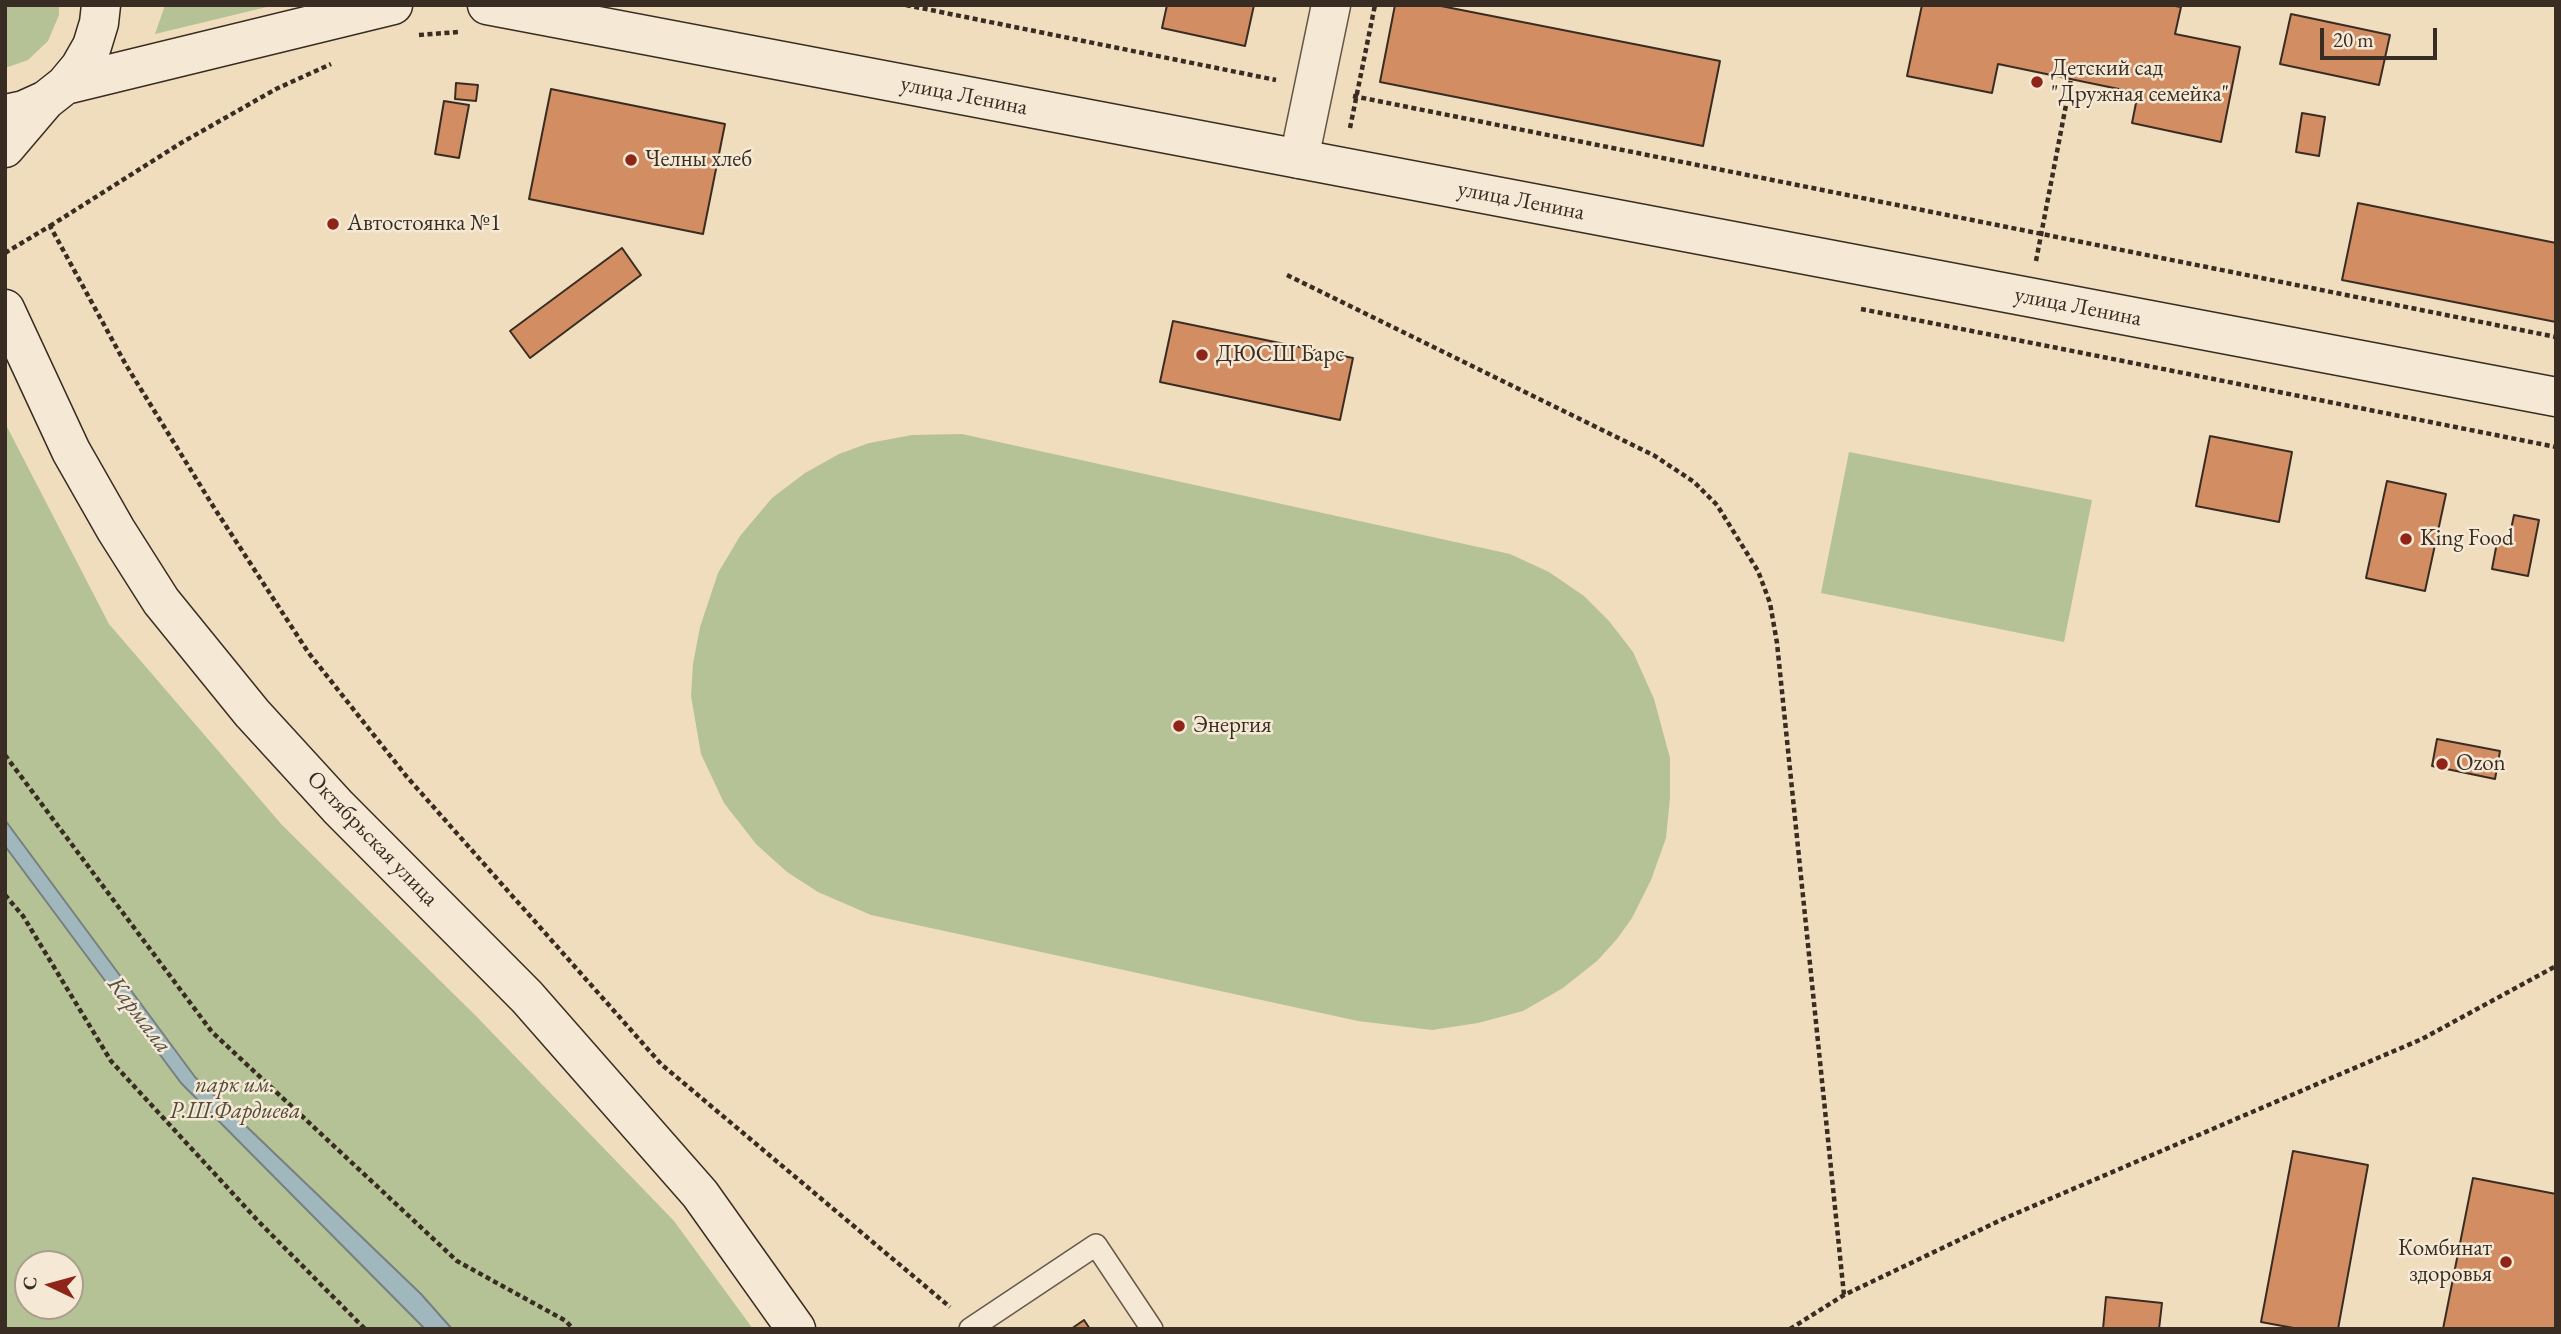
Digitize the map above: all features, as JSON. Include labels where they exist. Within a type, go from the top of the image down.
[{"type":"street","points":[[5,148],[80,67],[92,46],[101,5]]},
{"type":"street","points":[[1299,159],[1331,5]]},
{"type":"street","name":"улица Ленина","points":[[476,19],[1299,159],[2556,397]]},
{"type":"street","points":[[5,114],[24,110],[55,93],[403,20]]},
{"type":"street","name":"Октябрьская улица","points":[[5,309],[71,451],[116,530],[162,601],[270,732],[338,807],[527,997],[700,1194],[796,1329]]},
{"type":"lane","points":[[972,1328],[1096,1245],[1152,1329]]},
{"type":"path","points":[[906,5],[2556,337]]},
{"type":"path","points":[[1356,96],[1375,5]]},
{"type":"path","points":[[403,20],[442,32],[476,19]]},
{"type":"path","points":[[5,253],[193,136],[276,89],[339,60]]},
{"type":"path","points":[[2021,341],[2071,79]]},
{"type":"path","points":[[50,226],[126,365],[213,506],[309,652],[408,777],[661,1064],[972,1328]]},
{"type":"path","points":[[1287,275],[1655,456],[1694,482],[1717,505],[1758,571],[1770,603],[1777,643],[1844,1294]]},
{"type":"path","points":[[1856,308],[2556,447]]},
{"type":"path","points":[[5,755],[212,1032],[457,1261],[566,1321],[573,1329]]},
{"type":"path","points":[[5,895],[23,916],[111,1061],[259,1222],[366,1329]]},
{"type":"path","points":[[1790,1329],[1844,1294],[2003,1219],[2421,1039],[2556,966]]},
{"type":"green space","points":[[5,5],[59,5],[59,15],[48,41],[28,60],[5,68]]},
{"type":"green space","points":[[165,5],[275,5],[155,34]]},
{"type":"green space","name":"парк им. Р.Ш.Фардиева","points":[[5,423],[109,624],[282,825],[476,1016],[674,1221],[753,1329],[5,1329]]},
{"type":"green space","name":"Энергия","points":[[962,434],[1510,554],[1549,572],[1584,596],[1609,621],[1633,652],[1654,699],[1670,758],[1666,838],[1651,880],[1632,918],[1617,939],[1597,961],[1563,988],[1523,1011],[1478,1023],[1432,1030],[1358,1021],[871,915],[818,892],[787,872],[756,844],[724,803],[701,754],[691,696],[693,664],[700,627],[718,573],[740,536],[772,498],[805,473],[839,454],[869,443],[912,435]]},
{"type":"green space","points":[[1849,452],[2092,500],[2064,642],[1821,593]]},
{"type":"water","name":"Кармала","points":[[5,820],[195,1077],[421,1294],[452,1329],[425,1329],[181,1083],[5,846]]},
{"type":"building","points":[[1167,5],[1254,5],[1245,46],[1162,28]]},
{"type":"building","points":[[1395,5],[1436,5],[1720,61],[1703,146],[1380,82]]},
{"type":"building","points":[[1922,5],[2181,7],[2175,34],[2240,47],[2221,142],[2132,123],[2138,93],[1998,64],[1992,93],[1907,76]]},
{"type":"building","points":[[2291,14],[2390,35],[2379,85],[2280,64]]},
{"type":"building","points":[[456,83],[478,85],[476,101],[455,99]]},
{"type":"building","points":[[551,89],[725,124],[703,234],[529,199]]},
{"type":"building","points":[[444,101],[469,105],[459,158],[435,154]]},
{"type":"building","points":[[2302,113],[2325,117],[2319,156],[2296,152]]},
{"type":"building","points":[[2358,203],[2556,243],[2556,322],[2342,280]]},
{"type":"building","points":[[622,248],[641,275],[530,358],[510,331]]},
{"type":"building","points":[[1173,321],[1353,358],[1340,420],[1160,382]]},
{"type":"building","points":[[2210,436],[2292,452],[2279,522],[2196,506]]},
{"type":"building","points":[[2387,481],[2446,494],[2425,591],[2366,578]]},
{"type":"building","points":[[2514,515],[2539,520],[2528,576],[2492,569],[2498,537],[2509,539]]},
{"type":"building","points":[[2437,739],[2500,751],[2495,779],[2432,766]]},
{"type":"building","points":[[2293,1151],[2368,1165],[2338,1329],[2299,1329],[2261,1322]]},
{"type":"building","name":"Комбинат здоровья","points":[[2473,1178],[2556,1194],[2556,1329],[2443,1329]]},
{"type":"building","points":[[2106,1297],[2162,1303],[2159,1329],[2103,1329]]},
{"type":"building","points":[[1084,1320],[1090,1329],[1071,1329]]},
{"type":"place","name":"Детский сад \"Дружная семейка\"","points":[[2037,82]]},
{"type":"place","name":"Челны хлеб","points":[[631,160]]},
{"type":"place","name":"Автостоянка №1","points":[[333,224]]},
{"type":"place","name":"ДЮСШ Барс","points":[[1202,355]]},
{"type":"place","name":"King Food","points":[[2406,539]]},
{"type":"place","name":"Энергия","points":[[1179,726]]},
{"type":"place","name":"Ozon","points":[[2442,764]]},
{"type":"place","name":"Комбинат здоровья","points":[[2506,1262]]}]
